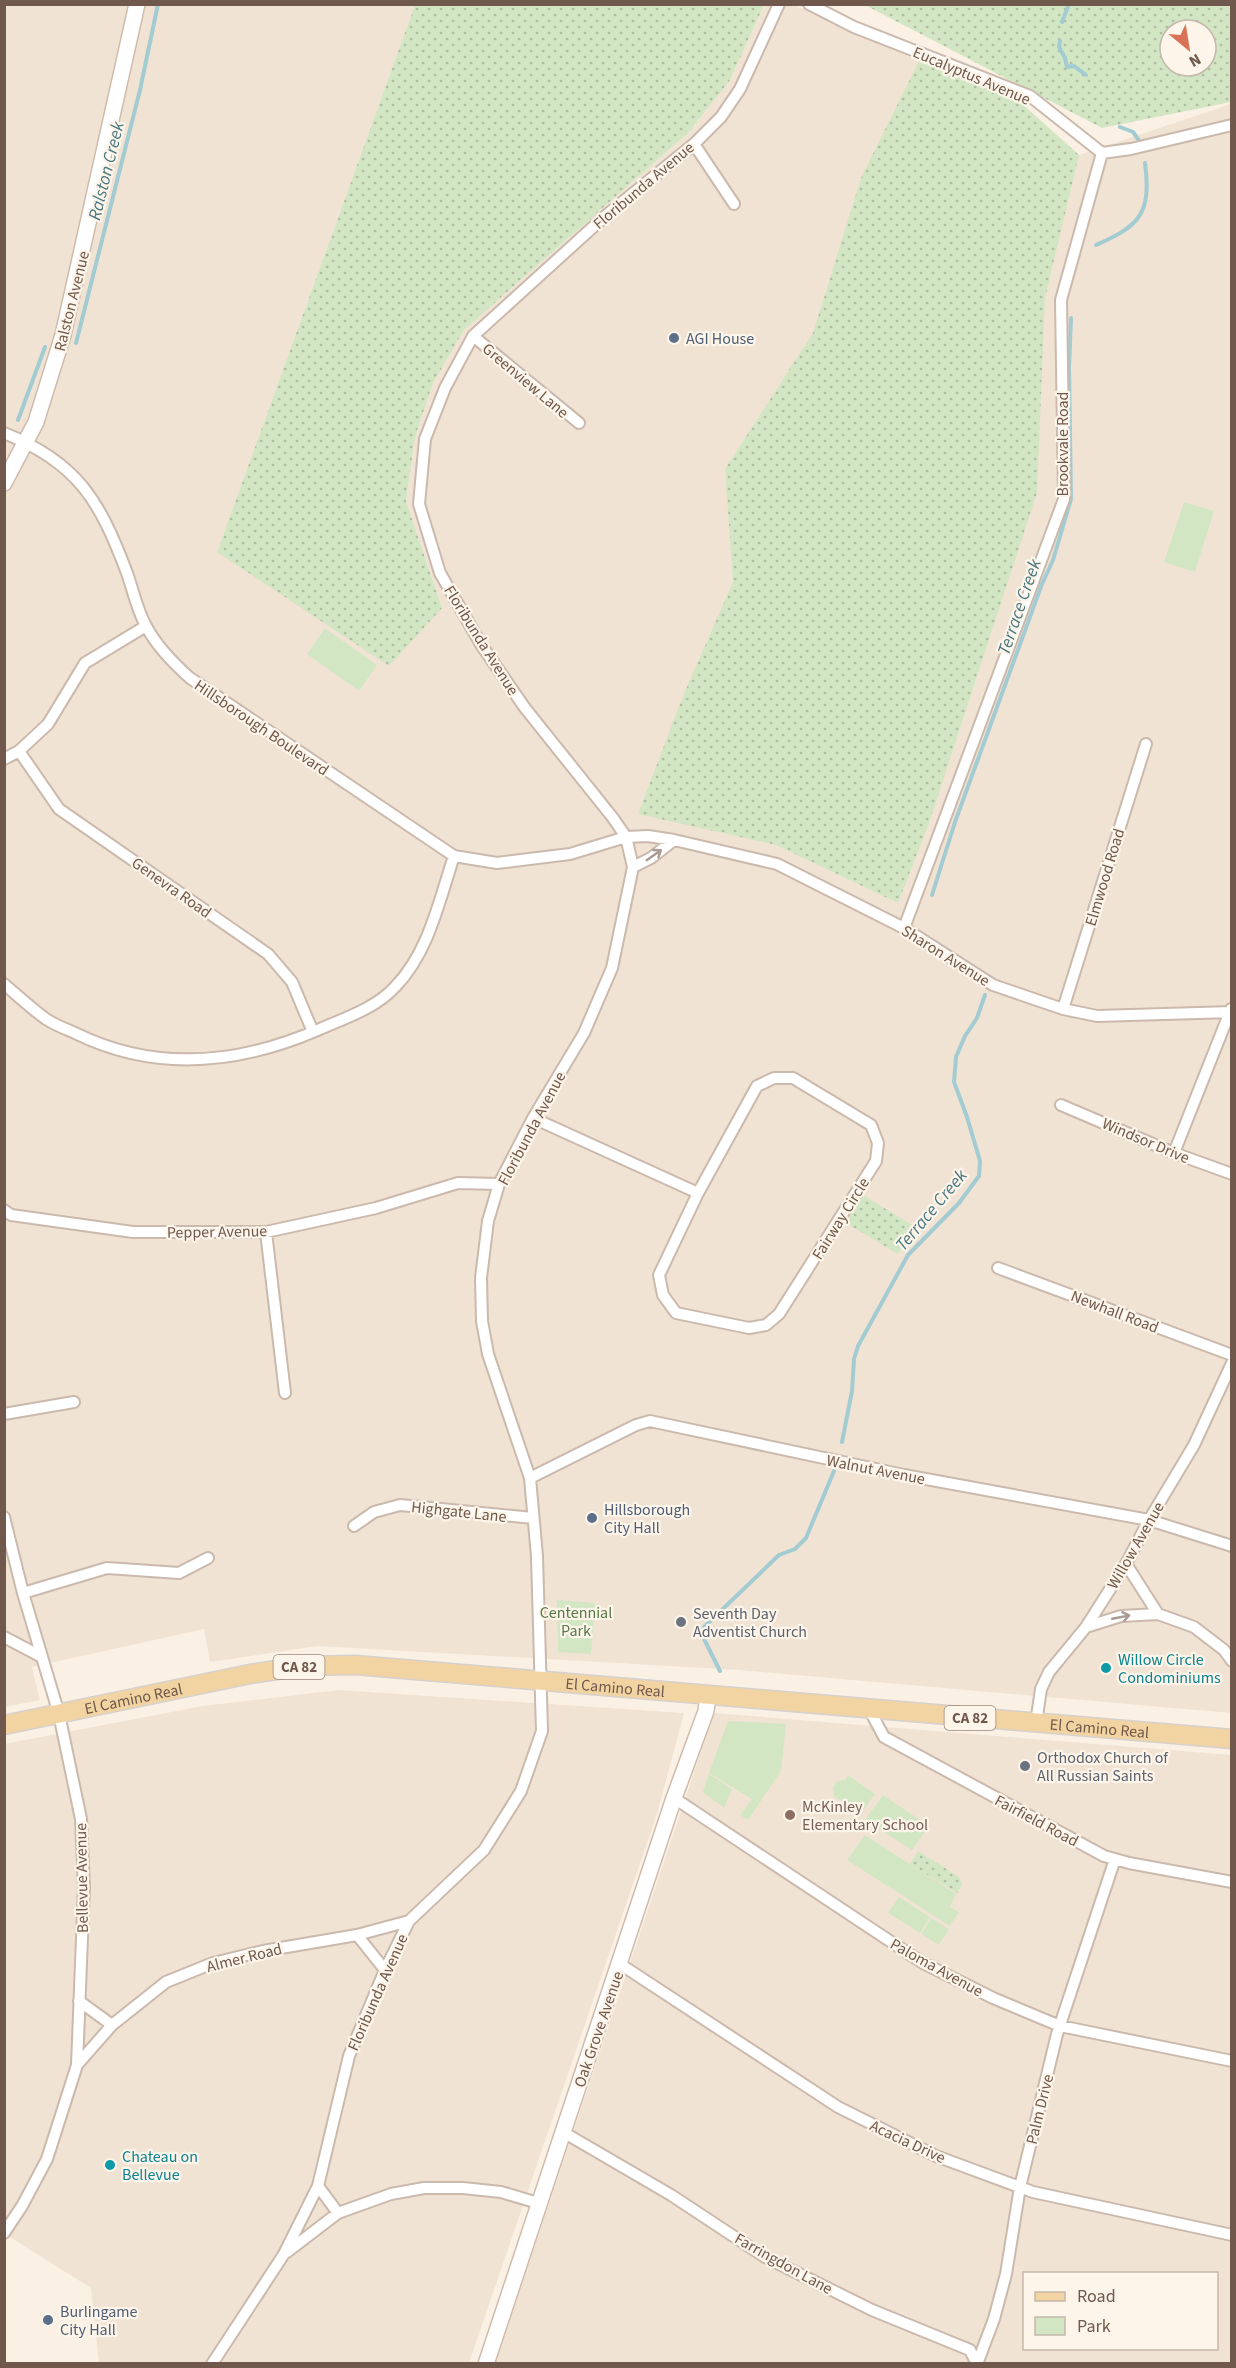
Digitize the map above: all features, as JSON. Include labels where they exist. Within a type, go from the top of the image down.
[{"type":"main road","name":"El Camino Real","points":[[4,1725],[250,1674],[303,1666],[355,1665],[1232,1739]]},
{"type":"street","name":"Ralston Avenue","points":[[4,483],[27,442],[63,336],[137,4]]},
{"type":"street","name":"Floribunda Avenue","points":[[212,2364],[284,2254],[318,2186],[349,2056],[385,1970],[409,1921],[484,1850],[521,1791],[542,1731],[543,1681],[537,1556],[530,1478],[488,1354],[482,1321],[481,1278],[488,1221],[499,1184],[533,1118],[584,1033],[612,968],[633,867],[626,837],[525,708],[482,646],[440,573],[419,504],[425,439],[446,388],[473,336],[603,218],[694,144],[721,117],[740,89],[779,4]]},
{"type":"street","name":"Eucalyptus Avenue","points":[[809,4],[854,27],[1030,96],[1102,153]]},
{"type":"street","points":[[1102,153],[1131,149],[1232,125]]},
{"type":"street","points":[[694,144],[734,204]]},
{"type":"street","name":"Brookvale Road","points":[[904,928],[1064,499],[1061,300],[1102,153]]},
{"type":"street","name":"Greenview Lane","points":[[473,336],[579,423]]},
{"type":"street","name":"Hillsborough Boulevard","points":[[4,433],[27,442],[61,464],[78,480],[110,529],[146,626],[172,662],[190,678],[454,856],[497,863],[570,854],[626,837]]},
{"type":"street","points":[[4,759],[19,751],[48,724],[85,663],[146,626]]},
{"type":"street","name":"Elmwood Road","points":[[1063,1010],[1146,744]]},
{"type":"street","name":"Genevra Road","points":[[19,751],[59,808],[268,954],[292,982],[313,1032]]},
{"type":"street","name":"Sharon Avenue","points":[[626,837],[648,836],[674,840],[777,864],[904,928],[993,985],[1063,1010],[1097,1016],[1230,1010]]},
{"type":"street","points":[[633,867],[651,858],[674,840]]},
{"type":"street","points":[[4,984],[47,1019],[92,1042],[143,1057],[204,1061],[261,1051],[313,1032],[365,1009],[394,988],[419,958],[454,856]]},
{"type":"street","points":[[1174,1154],[1230,1010]]},
{"type":"street","name":"Fairway Circle","points":[[774,1078],[793,1078],[838,1103],[871,1125],[878,1143],[876,1161],[779,1314],[766,1325],[749,1328],[676,1313],[663,1295],[659,1275],[698,1193],[757,1086],[774,1078]]},
{"type":"street","name":"Windsor Drive","points":[[1061,1104],[1174,1154],[1232,1174]]},
{"type":"street","points":[[533,1118],[698,1193]]},
{"type":"street","name":"Pepper Avenue","points":[[8,1212],[133,1232],[266,1232],[376,1208],[458,1183],[499,1184]]},
{"type":"street","points":[[4,1226],[8,1212]]},
{"type":"street","points":[[266,1232],[285,1393]]},
{"type":"street","name":"Newhall Road","points":[[998,1268],[1232,1355]]},
{"type":"street","name":"Willow Avenue","points":[[1036,1723],[1041,1689],[1049,1672],[1086,1627],[1126,1564],[1149,1520],[1194,1445],[1232,1363]]},
{"type":"street","points":[[4,1414],[74,1402]]},
{"type":"street","name":"Walnut Avenue","points":[[530,1478],[636,1425],[650,1421],[904,1475],[1149,1520],[1232,1546]]},
{"type":"street","name":"Highgate Lane","points":[[354,1526],[374,1512],[400,1506],[533,1518]]},
{"type":"street","name":"Bellevue Avenue","points":[[4,1517],[23,1593],[59,1714],[81,1819],[84,1887],[77,2065],[47,2159],[22,2206],[4,2233]]},
{"type":"street","points":[[23,1593],[107,1568],[179,1573],[208,1558]]},
{"type":"street","points":[[1126,1564],[1158,1614]]},
{"type":"street","points":[[1086,1627],[1121,1616],[1158,1614],[1194,1627],[1224,1650],[1232,1661]]},
{"type":"street","points":[[4,1636],[42,1657]]},
{"type":"street","name":"Oak Grove Avenue","points":[[486,2364],[674,1798],[706,1711],[708,1695]]},
{"type":"street","name":"Fairfield Road","points":[[869,1709],[884,1737],[1104,1856],[1232,1882]]},
{"type":"street","name":"Paloma Avenue","points":[[674,1798],[923,1963],[993,1998],[1060,2026],[1232,2061]]},
{"type":"street","name":"Palm Drive","points":[[977,2364],[994,2319],[1006,2274],[1020,2187],[1060,2026],[1115,1859]]},
{"type":"street","name":"Almer Road","points":[[77,2065],[112,2025],[166,1983],[213,1963],[263,1951],[357,1935],[409,1921]]},
{"type":"street","points":[[357,1935],[385,1970]]},
{"type":"street","name":"Acacia Drive","points":[[620,1964],[838,2107],[936,2156],[1034,2192],[1232,2235]]},
{"type":"street","points":[[80,2001],[112,2025]]},
{"type":"street","name":"Farringdon Lane","points":[[563,2132],[671,2195],[765,2257],[872,2310],[970,2350],[977,2364]]},
{"type":"street","points":[[318,2186],[338,2213]]},
{"type":"street","points":[[284,2254],[338,2213],[391,2194],[424,2188],[463,2188],[501,2192],[538,2203]]},
{"type":"shaded area","points":[[4,5],[415,5],[217,552],[442,608],[406,501],[415,437],[433,383],[464,330],[689,132],[730,80],[764,5],[794,5],[919,61],[1020,102],[1079,155],[1231,104],[1231,1713],[739,1670],[318,1646],[210,1662],[204,1629],[32,1667],[40,1700],[5,1707]]},
{"type":"shaded area","points":[[339,1690],[684,1713],[657,1814],[469,2363],[99,2363],[91,2288],[5,2234],[4,1744],[203,1706]]},
{"type":"shaded area","points":[[714,1713],[1231,1755],[1231,2363],[495,2364]]},
{"type":"green space","points":[[415,5],[764,5],[730,80],[689,132],[464,330],[433,383],[415,437],[406,501],[442,608],[389,666],[217,552]]},
{"type":"green space","points":[[865,5],[1231,5],[1231,102],[1102,128]]},
{"type":"green space","points":[[919,61],[1020,102],[1079,155],[1045,298],[1037,493],[929,823],[898,903],[776,845],[638,814],[683,696],[733,582],[725,469],[813,333],[861,178]]},
{"type":"green space","points":[[1184,502],[1214,511],[1195,572],[1164,562]]},
{"type":"green space","points":[[325,628],[377,665],[359,691],[307,654]]},
{"type":"green space","points":[[861,1194],[914,1226],[898,1254],[844,1222]]},
{"type":"green space","name":"Centennial Park","points":[[557,1600],[595,1603],[591,1654],[558,1652]]},
{"type":"green space","points":[[728,1721],[786,1724],[781,1771],[748,1820],[740,1815],[752,1799],[709,1773]]},
{"type":"green space","points":[[709,1774],[732,1789],[724,1808],[703,1792]]},
{"type":"green space","points":[[848,1775],[875,1794],[864,1809],[856,1810],[834,1796],[833,1788],[837,1781],[845,1780]]},
{"type":"green space","points":[[883,1795],[929,1826],[912,1850],[865,1820]]},
{"type":"green space","points":[[865,1835],[956,1894],[950,1907],[959,1912],[950,1926],[847,1860]]},
{"type":"green space","points":[[918,1851],[959,1877],[962,1885],[957,1893],[910,1864]]},
{"type":"green space","points":[[899,1897],[930,1917],[920,1933],[888,1913]]},
{"type":"green space","points":[[931,1918],[949,1929],[939,1945],[921,1934]]},
{"type":"waterway","name":"Ralston Creek","points":[[76,343],[140,90],[158,4]]},
{"type":"waterway","name":"Terrace Creek","points":[[1062,22],[1069,4]]},
{"type":"waterway","name":"Terrace Creek","points":[[1060,41],[1059,47],[1067,67],[1074,66],[1086,75]]},
{"type":"waterway","name":"Terrace Creek","points":[[1120,127],[1133,132],[1140,142]]},
{"type":"waterway","name":"Terrace Creek","points":[[1096,245],[1124,231],[1140,215],[1146,194],[1145,163]]},
{"type":"waterway","name":"Terrace Creek","points":[[932,895],[955,822],[1042,584],[1053,560],[1071,499],[1069,367],[1071,318]]},
{"type":"waterway","name":"Ralston Creek","points":[[18,420],[45,347]]},
{"type":"waterway","name":"Terrace Creek","points":[[842,1442],[852,1391],[854,1359],[858,1346],[908,1255],[959,1203],[979,1176],[980,1161],[954,1082],[956,1057],[965,1036],[977,1018],[985,995]]},
{"type":"waterway","name":"Terrace Creek","points":[[720,1671],[702,1635],[704,1627],[779,1555],[795,1549],[806,1538],[834,1471]]},
{"type":"place","name":"AGI House","points":[[674,338]]},
{"type":"place","name":"Hillsborough City Hall","points":[[592,1518]]},
{"type":"place","name":"Seventh Day Adventist Church","points":[[681,1622]]},
{"type":"place","name":"Willow Circle Condominiums","points":[[1106,1668]]},
{"type":"place","name":"Orthodox Church of All Russian Saints","points":[[1025,1766]]},
{"type":"place","name":"McKinley Elementary School","points":[[790,1815]]},
{"type":"place","name":"Chateau on Bellevue","points":[[110,2165]]},
{"type":"place","name":"Burlingame City Hall","points":[[48,2320]]}]
